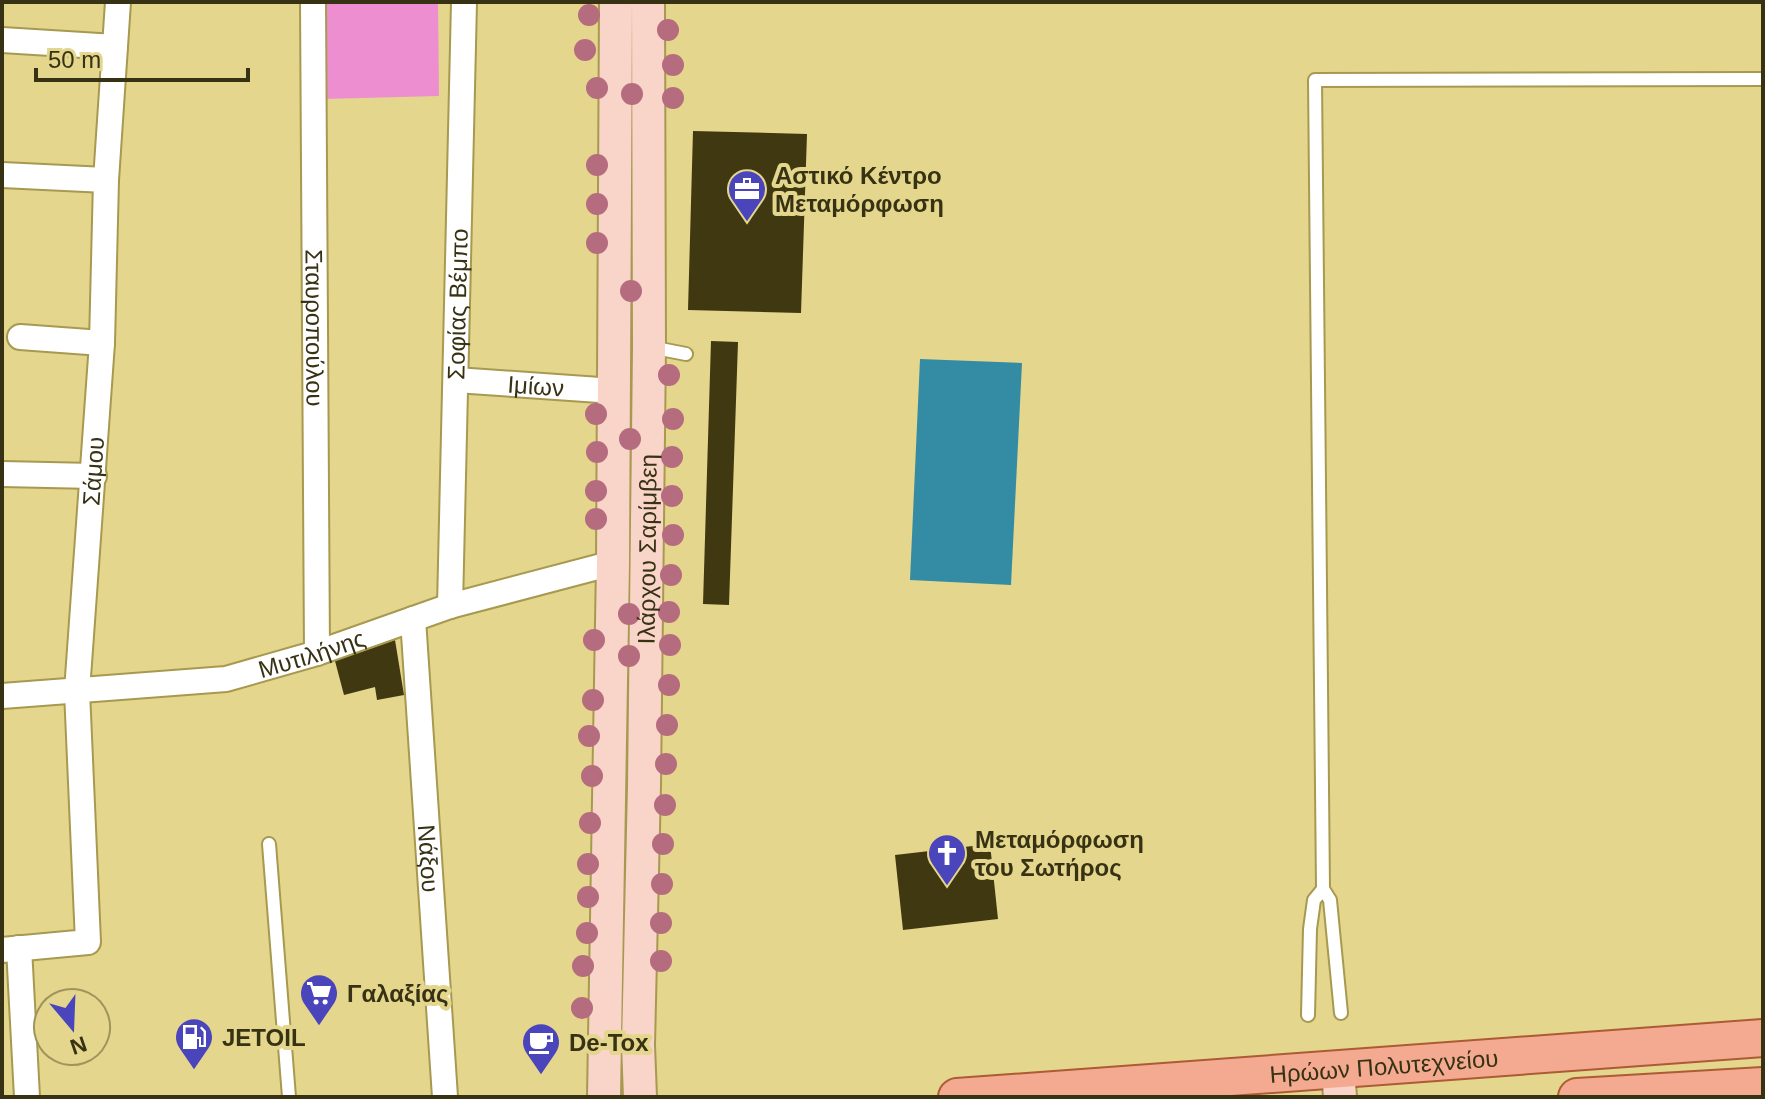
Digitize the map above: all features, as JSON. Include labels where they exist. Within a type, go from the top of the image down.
[{"type":"main road","name":"Ιλάρχου Σαρίμβεη","points":[[604,1097],[613,563],[616,2]]},
{"type":"main road","name":"Ιλάρχου Σαρίμβεη","points":[[640,1097],[638,1045],[649,347],[648,2]]},
{"type":"main road","name":"Ηρώων Πολυτεχνείου","points":[[957,1097],[1339,1083],[1763,1038]]},
{"type":"main road","points":[[1577,1097],[1684,1094],[1763,1086]]},
{"type":"street","name":"Σάμου","points":[[10,949],[88,942],[77,691],[102,343],[106,180],[118,2]]},
{"type":"street","name":"Σταυροπούλου","points":[[313,2],[317,653]]},
{"type":"street","name":"Σοφίας Βέμπο","points":[[450,606],[464,2]]},
{"type":"street","points":[[2,40],[115,47]]},
{"type":"street","points":[[2,175],[106,180]]},
{"type":"street","points":[[20,337],[102,343]]},
{"type":"street","name":"Ιμίων","points":[[456,380],[614,391]]},
{"type":"street","points":[[2,474],[94,476]]},
{"type":"street","name":"Μυτιλήνης","points":[[2,696],[226,679],[317,653],[450,606],[613,563]]},
{"type":"street","name":"Νάξου","points":[[413,619],[445,1097]]},
{"type":"street","points":[[10,949],[27,1097]]},
{"type":"lane","points":[[1341,1013],[1330,900],[1323,889],[1315,80],[1763,79]]},
{"type":"lane","points":[[649,347],[686,354]]},
{"type":"lane","points":[[269,844],[289,1097]]},
{"type":"lane","points":[[1308,1015],[1310,929],[1314,900],[1323,889]]},
{"type":"shaded area","points":[[323,2],[438,2],[439,96],[323,99]]},
{"type":"water","points":[[920,359],[1022,363],[1011,585],[910,580]]},
{"type":"building","name":"Αστικό Κέντρο Μεταμόρφωση","points":[[693,131],[807,134],[801,313],[688,310]]},
{"type":"building","points":[[711,341],[738,342],[729,605],[703,604]]},
{"type":"building","points":[[395,640],[404,695],[377,700],[375,687],[344,695],[335,661]]},
{"type":"building","name":"Μεταμόρφωση του Σωτήρος","points":[[990,844],[998,919],[903,930],[895,855]]},
{"type":"place","name":"Αστικό Κέντρο Μεταμόρφωση","points":[[747,223]]},
{"type":"place","name":"Μεταμόρφωση του Σωτήρος","points":[[947,887]]},
{"type":"place","name":"Γαλαξίας","points":[[319,1027]]},
{"type":"place","name":"JETOIL","points":[[194,1071]]},
{"type":"place","name":"De-Tox","points":[[541,1076]]}]
